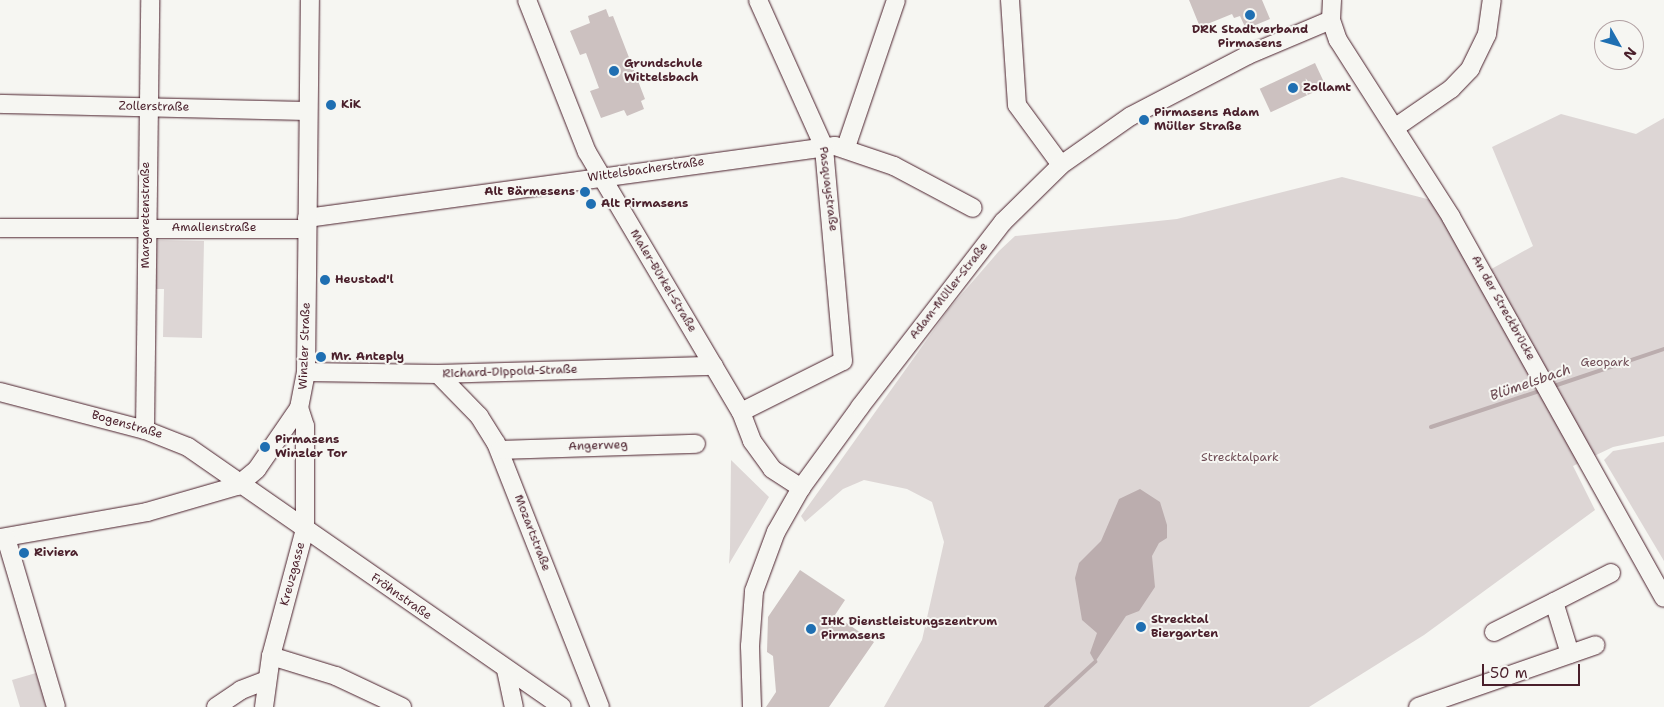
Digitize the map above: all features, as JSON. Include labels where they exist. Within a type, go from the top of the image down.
[{"type":"street","name":"Margaretenstraße","points":[[145,430],[146,107],[150,0]]},
{"type":"street","name":"Winzler Straße","points":[[243,483],[299,408],[306,372],[310,0]]},
{"type":"street","name":"Maler-Bürkel-Straße","points":[[528,0],[600,176],[741,412],[762,458],[801,488]]},
{"type":"street","points":[[846,148],[896,0]]},
{"type":"street","points":[[1010,0],[1017,105],[1061,165]]},
{"type":"street","points":[[1332,0],[1331,20],[1345,50],[1396,127],[1451,89],[1470,69],[1487,34],[1492,0]]},
{"type":"street","name":"Pasquaystraße","points":[[741,412],[843,361],[824,147],[764,4]]},
{"type":"street","name":"Adam-Müller-Straße","points":[[752,707],[754,591],[776,532],[801,488],[998,229],[1061,165],[1130,116],[1184,86],[1331,20]]},
{"type":"street","name":"Zollerstraße","points":[[0,104],[308,111]]},
{"type":"street","name":"An der Streckbrücke","points":[[1396,127],[1452,217],[1664,598]]},
{"type":"street","name":"Wittelsbacherstraße","points":[[307,223],[600,176],[824,147],[846,148],[973,208]]},
{"type":"street","name":"Amalienstraße","points":[[0,228],[146,228],[307,223]]},
{"type":"street","name":"Richard-Dippold-Straße","points":[[306,372],[438,374],[714,366]]},
{"type":"street","name":"Mozartstraße","points":[[438,374],[479,416],[500,450],[600,707]]},
{"type":"street","name":"Bogenstraße","points":[[0,392],[145,430],[188,447],[243,483]]},
{"type":"street","name":"Kreuzgasse","points":[[264,707],[271,656],[304,529],[305,426],[299,408]]},
{"type":"street","name":"Angerweg","points":[[500,450],[696,444]]},
{"type":"street","points":[[56,707],[3,538],[147,512],[243,483]]},
{"type":"street","name":"Fröhnstraße","points":[[243,483],[304,529],[562,707]]},
{"type":"street","points":[[1494,632],[1611,573]]},
{"type":"street","points":[[1554,602],[1570,654]]},
{"type":"street","points":[[1418,707],[1596,645]]},
{"type":"street","points":[[271,656],[328,672],[402,707]]},
{"type":"street","points":[[506,670],[514,707]]},
{"type":"street","points":[[216,707],[241,690],[267,680]]},
{"type":"green space","name":"Strecktalpark","points":[[1561,114],[1636,134],[1664,118],[1664,436],[1613,447],[1573,466],[1595,510],[1424,635],[1309,707],[884,707],[922,640],[944,542],[932,502],[907,489],[864,480],[843,489],[805,522],[801,516],[948,310],[999,251],[1015,236],[1177,219],[1342,177],[1431,200],[1475,278],[1533,246],[1492,147]]},
{"type":"green space","points":[[157,240],[204,241],[202,338],[163,337],[164,289],[156,289]]},
{"type":"green space","points":[[1664,442],[1664,561],[1604,460],[1613,451]]},
{"type":"green space","points":[[731,460],[769,497],[729,564],[730,548]]},
{"type":"green space","points":[[36,673],[46,707],[20,707],[12,680]]},
{"type":"shaded area","points":[[1140,489],[1160,502],[1167,525],[1167,538],[1159,543],[1152,556],[1155,587],[1139,611],[1126,616],[1095,662],[1090,653],[1097,633],[1082,620],[1075,578],[1079,563],[1101,541],[1119,499]]},
{"type":"building","name":"DRK Stadtverband Pirmasens","points":[[1189,0],[1262,0],[1270,19],[1246,29],[1240,16],[1234,18],[1232,14],[1200,27]]},
{"type":"building","name":"Grundschule Wittelsbach","points":[[606,9],[609,17],[613,16],[645,99],[641,101],[644,109],[627,116],[624,110],[601,118],[590,91],[599,88],[586,53],[580,55],[570,31],[590,23],[588,16]]},
{"type":"building","name":"Zollamt","points":[[1315,63],[1326,87],[1271,112],[1260,89]]},
{"type":"building","name":"IHK Dienstleistungszentrum Pirmasens","points":[[800,570],[845,600],[835,615],[874,642],[829,707],[766,707],[776,692],[773,656],[767,652],[768,617]]},
{"type":"waterway","name":"Blümelsbach","points":[[1551,387],[1664,349]]},
{"type":"waterway","name":"Blümelsbach","points":[[1431,427],[1542,390]]},
{"type":"waterway","points":[[1046,707],[1095,662]]},
{"type":"place","name":"DRK Stadtverband Pirmasens","points":[[1250,15]]},
{"type":"place","name":"Grundschule Wittelsbach","points":[[614,71]]},
{"type":"place","name":"Zollamt","points":[[1293,88]]},
{"type":"place","name":"KiK","points":[[331,105]]},
{"type":"place","name":"Pirmasens Adam Müller Straße","points":[[1144,120]]},
{"type":"place","name":"Alt Bärmesens","points":[[585,192]]},
{"type":"place","name":"Alt Pirmasens","points":[[591,204]]},
{"type":"place","name":"Heustad'l","points":[[325,280]]},
{"type":"place","name":"Mr. Anteply","points":[[321,357]]},
{"type":"place","name":"Pirmasens Winzler Tor","points":[[265,447]]},
{"type":"place","name":"Riviera","points":[[24,553]]},
{"type":"place","name":"Strecktal Biergarten","points":[[1141,627]]},
{"type":"place","name":"IHK Dienstleistungszentrum Pirmasens","points":[[811,629]]},
{"type":"park label","name":"Geopark","points":[[1605,363]]}]
